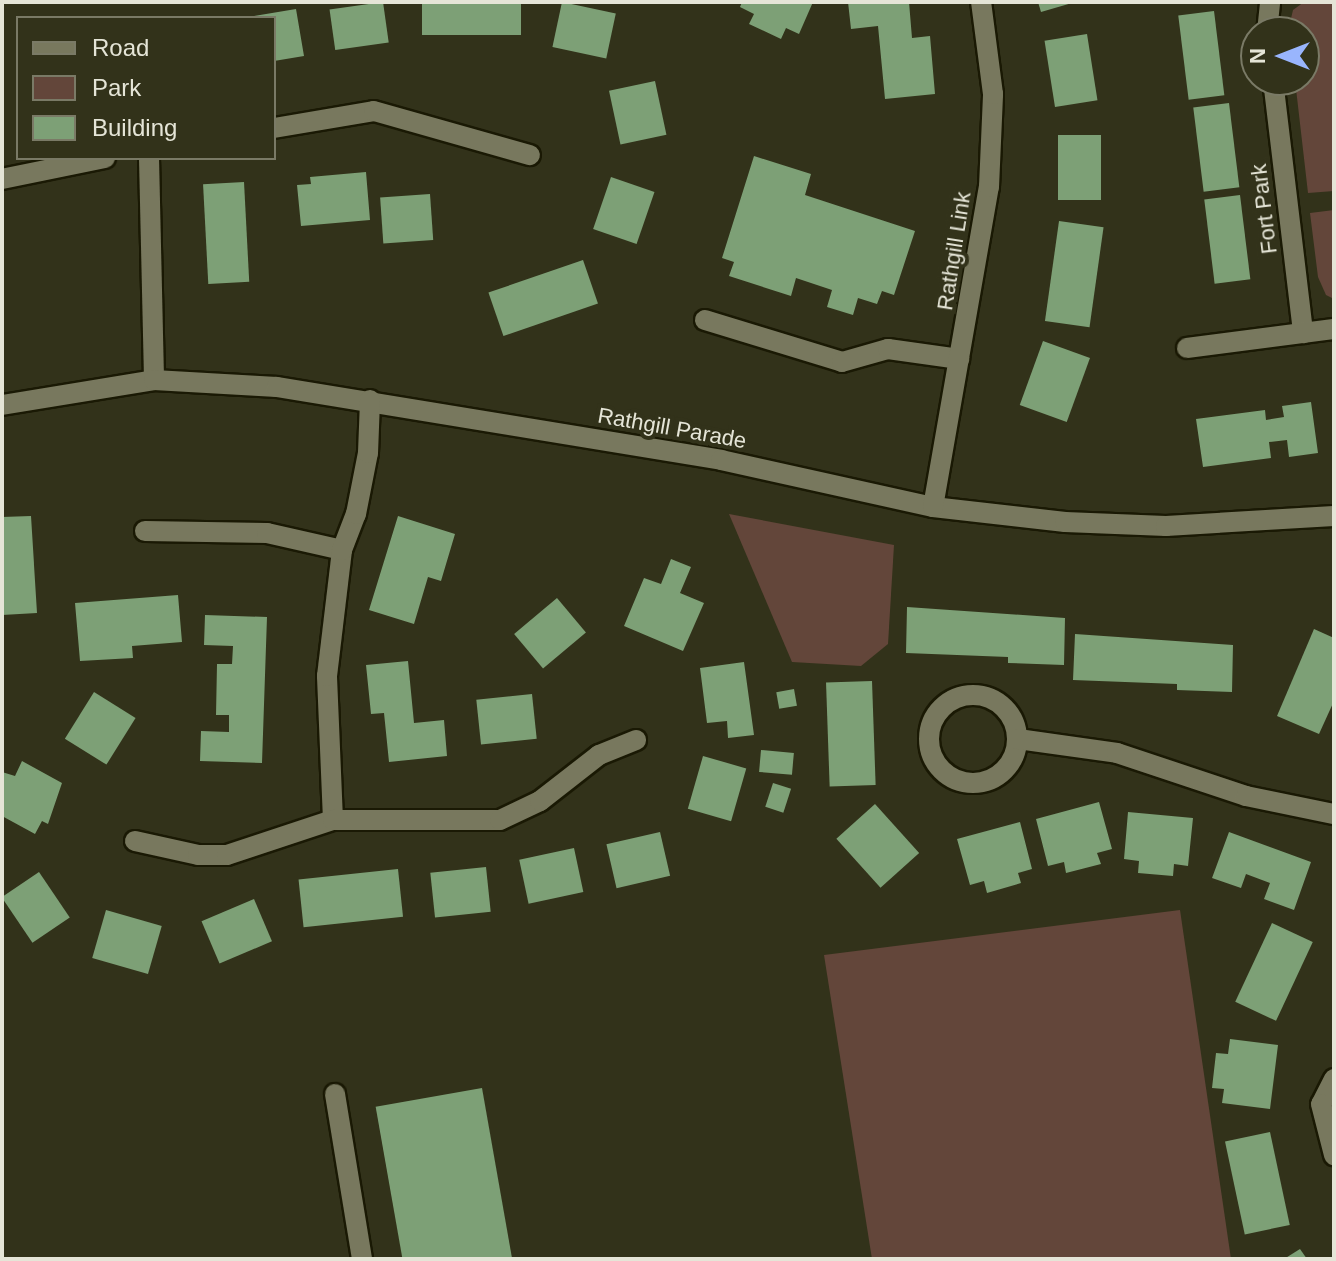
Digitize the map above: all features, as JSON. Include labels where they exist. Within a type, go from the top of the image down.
[{"type":"street","name":"Rathgill Link","points":[[933,507],[989,187],[993,94],[981,2]]},
{"type":"street","name":"Fort Park","points":[[1275,96],[1303,333]]},
{"type":"street","points":[[276,128],[374,111],[530,155]]},
{"type":"street","points":[[2,179],[95,160]]},
{"type":"street","points":[[149,160],[154,380]]},
{"type":"street","points":[[705,320],[842,362],[888,349],[959,359]]},
{"type":"street","points":[[1187,348],[1334,329]]},
{"type":"street","name":"Rathgill Parade","points":[[2,405],[154,380],[277,387],[721,460],[933,507],[1065,522],[1166,526],[1334,516]]},
{"type":"street","points":[[333,820],[327,676],[342,550],[365,468],[370,400]]},
{"type":"street","points":[[145,531],[267,533],[342,550]]},
{"type":"street","points":[[973,694],[1005,707],[1018,739],[1005,771],[973,783],[941,771],[928,739],[941,707],[973,694]]},
{"type":"street","points":[[1018,739],[1117,753],[1246,796],[1334,814]]},
{"type":"street","points":[[135,841],[198,855],[227,855],[333,820],[500,820],[540,801],[599,755],[636,740]]},
{"type":"street","points":[[1334,1079],[1321,1104],[1334,1155]]},
{"type":"street","points":[[335,1094],[362,1259]]},
{"type":"green space","points":[[1304,2],[1334,2],[1334,191],[1308,193],[1297,96],[1320,96],[1320,16],[1292,16],[1293,10]]},
{"type":"green space","points":[[1334,210],[1334,299],[1326,295],[1318,277],[1310,213]]},
{"type":"green space","points":[[729,514],[894,545],[888,644],[861,666],[792,662]]},
{"type":"green space","points":[[1180,910],[1231,1259],[872,1259],[824,955]]},
{"type":"building","points":[[383,2],[389,43],[335,50],[330,10]]},
{"type":"building","points":[[422,2],[521,2],[521,35],[422,35]]},
{"type":"building","points":[[562,2],[616,13],[606,58],[552,47]]},
{"type":"building","points":[[742,2],[813,2],[799,34],[786,28],[781,39],[749,24],[754,14],[740,7]]},
{"type":"building","points":[[848,2],[909,2],[912,38],[930,36],[935,94],[885,99],[878,26],[851,29]]},
{"type":"building","points":[[1038,2],[1071,2],[1072,3],[1041,12]]},
{"type":"building","points":[[296,9],[304,56],[276,61],[276,16],[254,16]]},
{"type":"building","points":[[1214,11],[1224,95],[1189,100],[1178,15]]},
{"type":"building","points":[[1087,34],[1097,100],[1055,107],[1045,41]]},
{"type":"building","points":[[655,81],[666,135],[620,145],[609,91]]},
{"type":"building","points":[[1229,103],[1239,187],[1204,192],[1193,107]]},
{"type":"building","points":[[1058,135],[1101,135],[1101,200],[1058,200]]},
{"type":"building","points":[[754,156],[811,174],[805,195],[915,231],[894,295],[882,291],[877,304],[858,298],[853,315],[827,307],[832,290],[796,278],[791,296],[729,276],[734,262],[722,258]]},
{"type":"building","points":[[366,172],[370,220],[301,226],[297,185],[311,184],[310,177]]},
{"type":"building","points":[[611,177],[654,192],[637,244],[593,229]]},
{"type":"building","points":[[244,182],[249,282],[208,284],[203,184]]},
{"type":"building","points":[[430,194],[433,240],[383,243],[380,197]]},
{"type":"building","points":[[1240,195],[1250,279],[1215,284],[1204,199]]},
{"type":"building","points":[[1059,221],[1104,227],[1090,327],[1045,321]]},
{"type":"building","points":[[583,260],[598,303],[503,336],[488,293]]},
{"type":"building","points":[[1043,341],[1090,358],[1067,422],[1020,405]]},
{"type":"building","points":[[1311,402],[1318,453],[1289,457],[1287,440],[1269,442],[1271,458],[1203,467],[1196,419],[1265,410],[1266,420],[1284,417],[1282,406]]},
{"type":"building","points":[[31,516],[37,613],[2,615],[2,517]]},
{"type":"building","points":[[398,516],[455,534],[441,581],[428,577],[414,624],[369,610]]},
{"type":"building","points":[[671,559],[691,567],[680,593],[704,603],[683,651],[624,626],[644,578],[661,584]]},
{"type":"building","points":[[178,595],[182,642],[132,646],[133,658],[80,661],[75,603]]},
{"type":"building","points":[[557,598],[586,632],[543,668],[514,634]]},
{"type":"building","points":[[907,607],[1065,618],[1064,665],[1008,663],[1008,657],[906,653]]},
{"type":"building","points":[[205,615],[267,617],[262,763],[200,761],[201,731],[229,732],[229,715],[216,715],[217,664],[232,664],[233,646],[204,645]]},
{"type":"building","points":[[1314,629],[1334,638],[1334,701],[1319,734],[1277,716]]},
{"type":"building","points":[[1075,634],[1233,645],[1232,692],[1177,690],[1177,684],[1073,680]]},
{"type":"building","points":[[408,661],[414,723],[444,720],[447,756],[389,762],[384,713],[371,714],[366,665]]},
{"type":"building","points":[[744,662],[754,735],[728,738],[727,721],[707,723],[700,668]]},
{"type":"building","points":[[872,681],[876,785],[830,787],[826,683]]},
{"type":"building","points":[[794,689],[797,706],[779,709],[776,692]]},
{"type":"building","points":[[94,692],[136,718],[106,765],[65,739]]},
{"type":"building","points":[[532,694],[537,739],[481,745],[476,700]]},
{"type":"building","points":[[761,750],[794,753],[792,775],[759,772]]},
{"type":"building","points":[[703,756],[746,768],[731,821],[688,809]]},
{"type":"building","points":[[22,761],[62,783],[48,824],[42,821],[35,834],[2,816],[2,772],[15,776]]},
{"type":"building","points":[[773,783],[791,789],[783,813],[765,807]]},
{"type":"building","points":[[1099,802],[1112,849],[1097,853],[1101,864],[1066,873],[1064,862],[1048,866],[1036,819]]},
{"type":"building","points":[[875,804],[919,853],[881,888],[836,839]]},
{"type":"building","points":[[1128,812],[1193,818],[1188,866],[1174,864],[1173,876],[1138,873],[1139,861],[1124,859]]},
{"type":"building","points":[[1020,822],[1032,869],[1018,873],[1021,883],[987,893],[984,881],[970,885],[957,839]]},
{"type":"building","points":[[660,832],[670,876],[617,888],[606,844]]},
{"type":"building","points":[[1229,832],[1311,862],[1294,910],[1264,899],[1270,883],[1246,874],[1241,888],[1212,878]]},
{"type":"building","points":[[574,848],[583,892],[529,904],[519,860]]},
{"type":"building","points":[[486,867],[491,912],[435,918],[430,873]]},
{"type":"building","points":[[398,869],[403,917],[304,927],[299,879]]},
{"type":"building","points":[[39,872],[70,918],[32,943],[2,897]]},
{"type":"building","points":[[254,899],[272,941],[220,964],[202,921]]},
{"type":"building","points":[[106,910],[162,926],[148,974],[92,958]]},
{"type":"building","points":[[1272,923],[1313,942],[1276,1021],[1235,1002]]},
{"type":"building","points":[[1230,1039],[1278,1045],[1270,1109],[1222,1103],[1224,1089],[1212,1088],[1216,1053],[1228,1054]]},
{"type":"building","points":[[482,1088],[512,1258],[402,1259],[376,1107]]},
{"type":"building","points":[[1270,1132],[1290,1225],[1245,1234],[1225,1142]]},
{"type":"building","points":[[1300,1249],[1307,1259],[1284,1259]]}]
